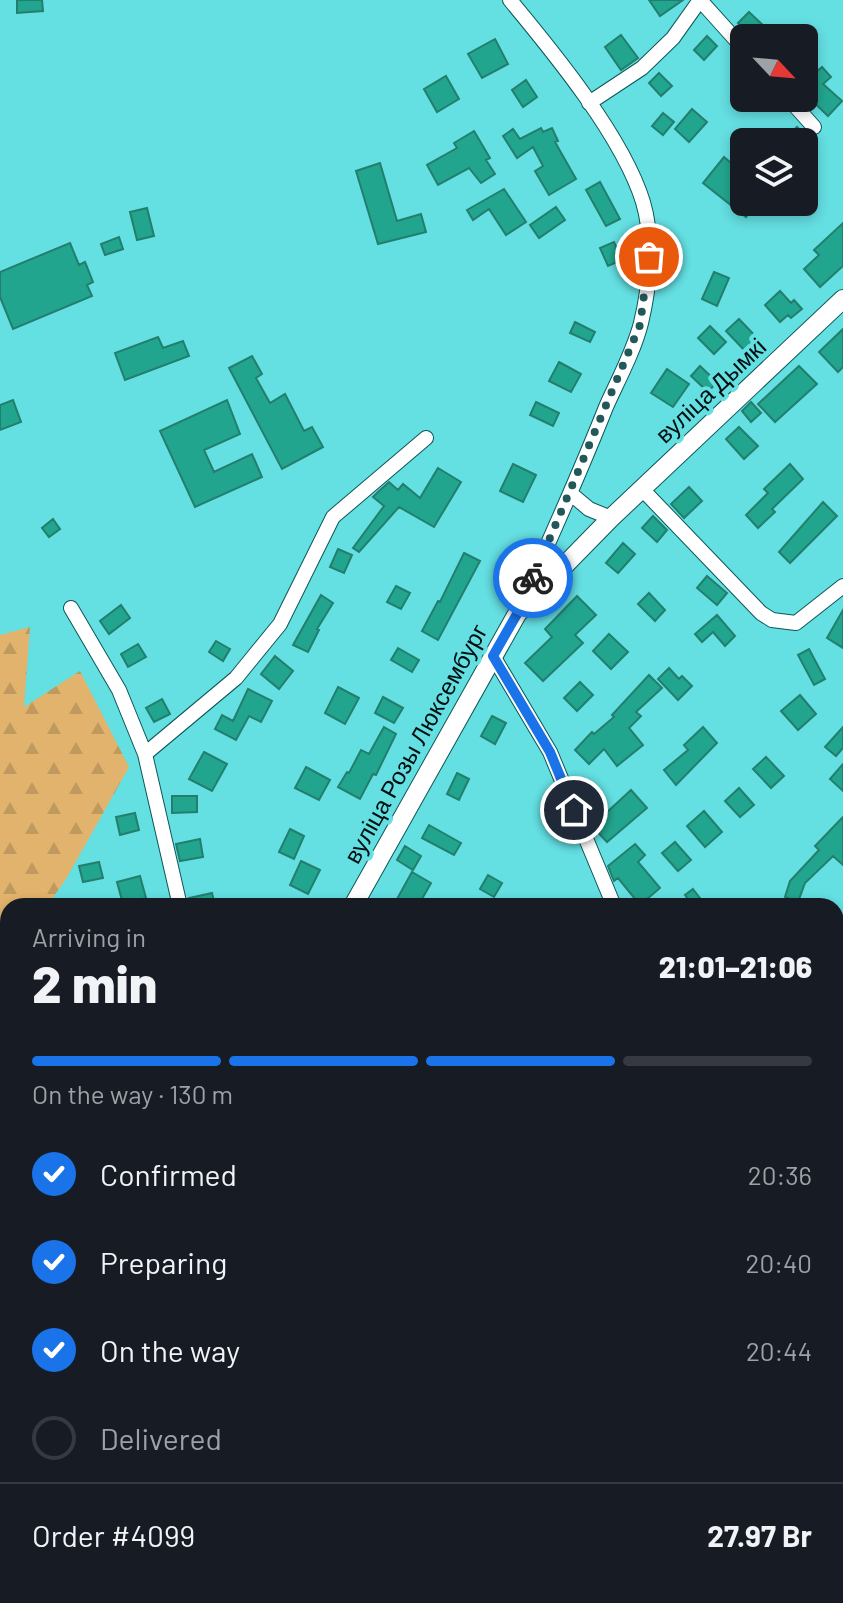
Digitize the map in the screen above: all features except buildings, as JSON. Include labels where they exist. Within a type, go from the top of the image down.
[{"type":"main road","name":"вуліца Дымкі","points":[[517,614],[611,518],[843,299]]},
{"type":"main road","name":"вуліца Розы Люксембург","points":[[357,898],[517,614]]},
{"type":"street","name":"вуліца Розы Люксембург","points":[[510,0],[589,103],[628,164],[649,226],[649,257],[640,325],[571,494],[517,614]]},
{"type":"street","points":[[589,103],[652,58],[673,38],[700,0],[730,33]]},
{"type":"street","points":[[801,112],[814,127]]},
{"type":"street","points":[[145,754],[236,678],[280,624],[333,517],[426,438]]},
{"type":"street","points":[[642,489],[761,613],[772,620],[796,623],[843,586]]},
{"type":"street","points":[[571,494],[589,509],[611,518]]},
{"type":"street","points":[[71,608],[119,690],[145,754],[178,898]]},
{"type":"street","points":[[493,656],[550,752],[611,898]]},
{"type":"green space","points":[[30,627],[24,707],[80,671],[129,767],[53,898],[0,898],[0,635]]},
{"type":"way so far","points":[[533,578],[640,325],[649,257]]},
{"type":"route","points":[[533,578],[493,656],[550,752],[574,810]]}]
